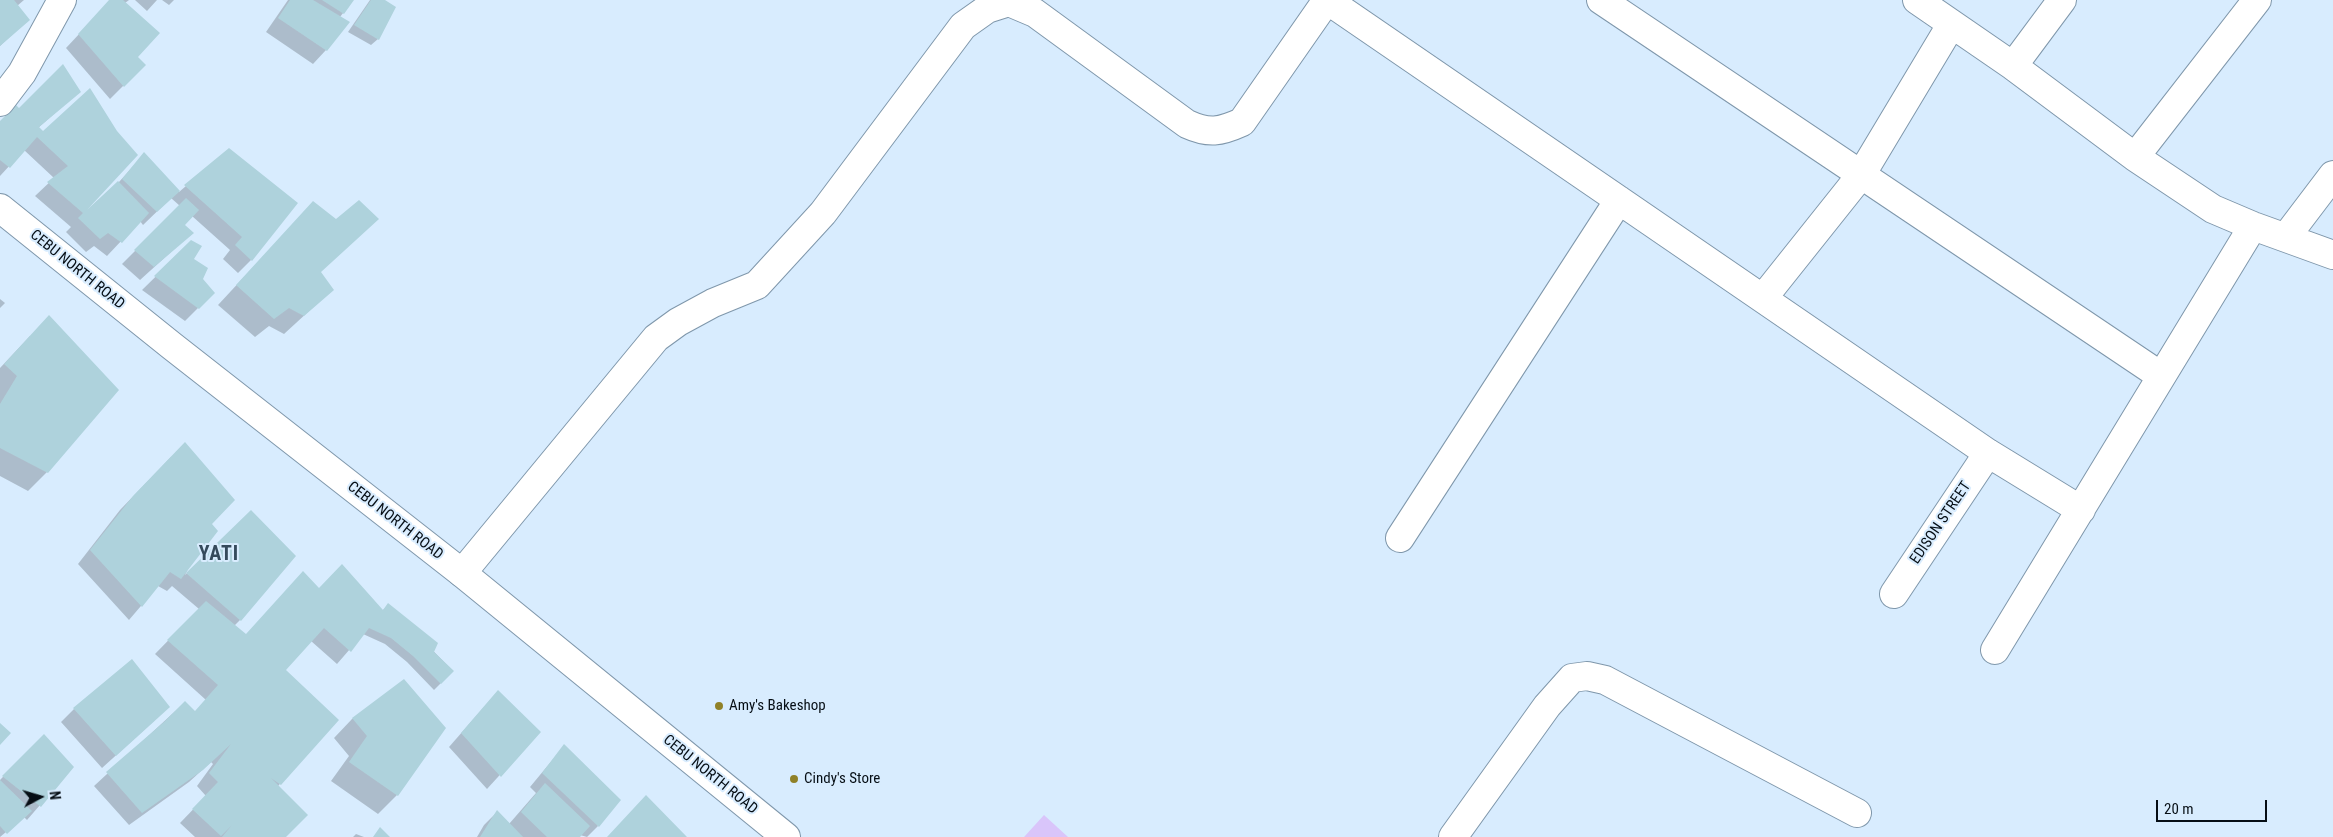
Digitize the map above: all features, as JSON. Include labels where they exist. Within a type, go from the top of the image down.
[{"type":"street","points":[[0,102],[22,73],[62,0]]},
{"type":"street","points":[[462,573],[656,338],[687,317],[757,285],[824,214],[963,26],[987,9],[1009,2],[1034,13],[1187,124],[1202,130],[1223,131],[1242,122],[1327,0],[1988,453],[2081,510]]},
{"type":"street","points":[[1601,0],[2161,376]]},
{"type":"street","points":[[1917,0],[2013,66],[2135,157],[2213,209],[2253,226],[2333,255]]},
{"type":"street","points":[[2013,66],[2062,0]]},
{"type":"street","points":[[2135,157],[2256,0]]},
{"type":"street","points":[[1763,298],[1861,175],[1951,25]]},
{"type":"street","points":[[2286,237],[2333,175]]},
{"type":"street","points":[[1400,538],[1619,200]]},
{"type":"street","name":"CEBU NORTH ROAD","points":[[0,208],[462,573],[775,834]]},
{"type":"street","points":[[1995,650],[2253,226]]},
{"type":"street","name":"EDISON STREET","points":[[1894,594],[1988,453]]},
{"type":"street","points":[[1454,837],[1547,706],[1572,678],[1587,676],[1606,680],[1857,813]]},
{"type":"shaded area","points":[[1044,815],[1068,837],[1024,837]]},
{"type":"building","points":[[0,0],[14,0],[30,20],[0,46]]},
{"type":"building","points":[[109,0],[123,0],[160,33],[138,57],[146,65],[124,87],[78,34]]},
{"type":"building","points":[[290,0],[313,0],[350,22],[327,51],[278,18]]},
{"type":"building","points":[[322,0],[354,0],[344,14]]},
{"type":"building","points":[[371,0],[385,0],[396,7],[379,40],[354,25]]},
{"type":"building","points":[[63,64],[81,92],[39,127],[43,131],[90,88],[117,131],[138,155],[87,210],[118,181],[149,213],[122,243],[108,233],[100,239],[78,218],[83,213],[47,182],[68,166],[37,137],[10,168],[0,160],[0,121],[16,105],[19,108]]},
{"type":"building","points":[[229,148],[298,203],[252,261],[235,245],[242,237],[184,185]]},
{"type":"building","points":[[144,152],[180,191],[157,212],[122,179]]},
{"type":"building","points":[[186,198],[199,210],[185,225],[194,233],[154,267],[134,250]]},
{"type":"building","points":[[359,200],[379,219],[321,272],[334,290],[304,316],[289,308],[274,319],[236,285],[313,201],[336,219]]},
{"type":"building","points":[[191,240],[202,246],[194,259],[208,268],[203,279],[215,293],[199,309],[154,276]]},
{"type":"building","points":[[49,315],[119,390],[48,473],[0,448],[0,404],[17,376],[4,364]]},
{"type":"building","points":[[185,442],[235,500],[212,524],[218,531],[181,579],[170,572],[142,607],[90,550],[133,496]]},
{"type":"building","points":[[251,510],[296,556],[241,621],[186,573]]},
{"type":"building","points":[[342,564],[383,610],[388,603],[438,643],[434,652],[454,671],[441,684],[413,656],[391,638],[369,628],[351,652],[324,628],[286,670],[339,720],[281,785],[271,778],[308,815],[286,837],[222,837],[232,825],[221,836],[192,809],[218,782],[209,773],[231,744],[203,770],[142,813],[106,772],[164,722],[185,701],[195,711],[218,685],[167,640],[206,601],[246,634],[303,571],[319,588]]},
{"type":"building","points":[[132,659],[170,707],[116,756],[73,708]]},
{"type":"building","points":[[404,679],[446,728],[398,796],[349,762],[367,736],[352,718]]},
{"type":"building","points":[[498,690],[541,732],[501,777],[461,733]]},
{"type":"building","points":[[0,723],[11,733],[0,745]]},
{"type":"building","points":[[44,734],[74,767],[41,807],[2,776]]},
{"type":"building","points":[[564,744],[621,800],[599,827],[542,773]]},
{"type":"building","points":[[0,780],[32,811],[7,834],[0,826]]},
{"type":"building","points":[[545,783],[590,826],[580,837],[547,837],[521,812]]},
{"type":"building","points":[[646,795],[687,837],[607,837]]},
{"type":"building","points":[[497,810],[523,837],[480,837]]},
{"type":"building","points":[[380,827],[390,837],[373,837]]},
{"type":"place","name":"Amy's Bakeshop","points":[[719,706]]},
{"type":"place","name":"Cindy's Store","points":[[794,779]]},
{"type":"district","name":"YATI","points":[[219,555]]}]
